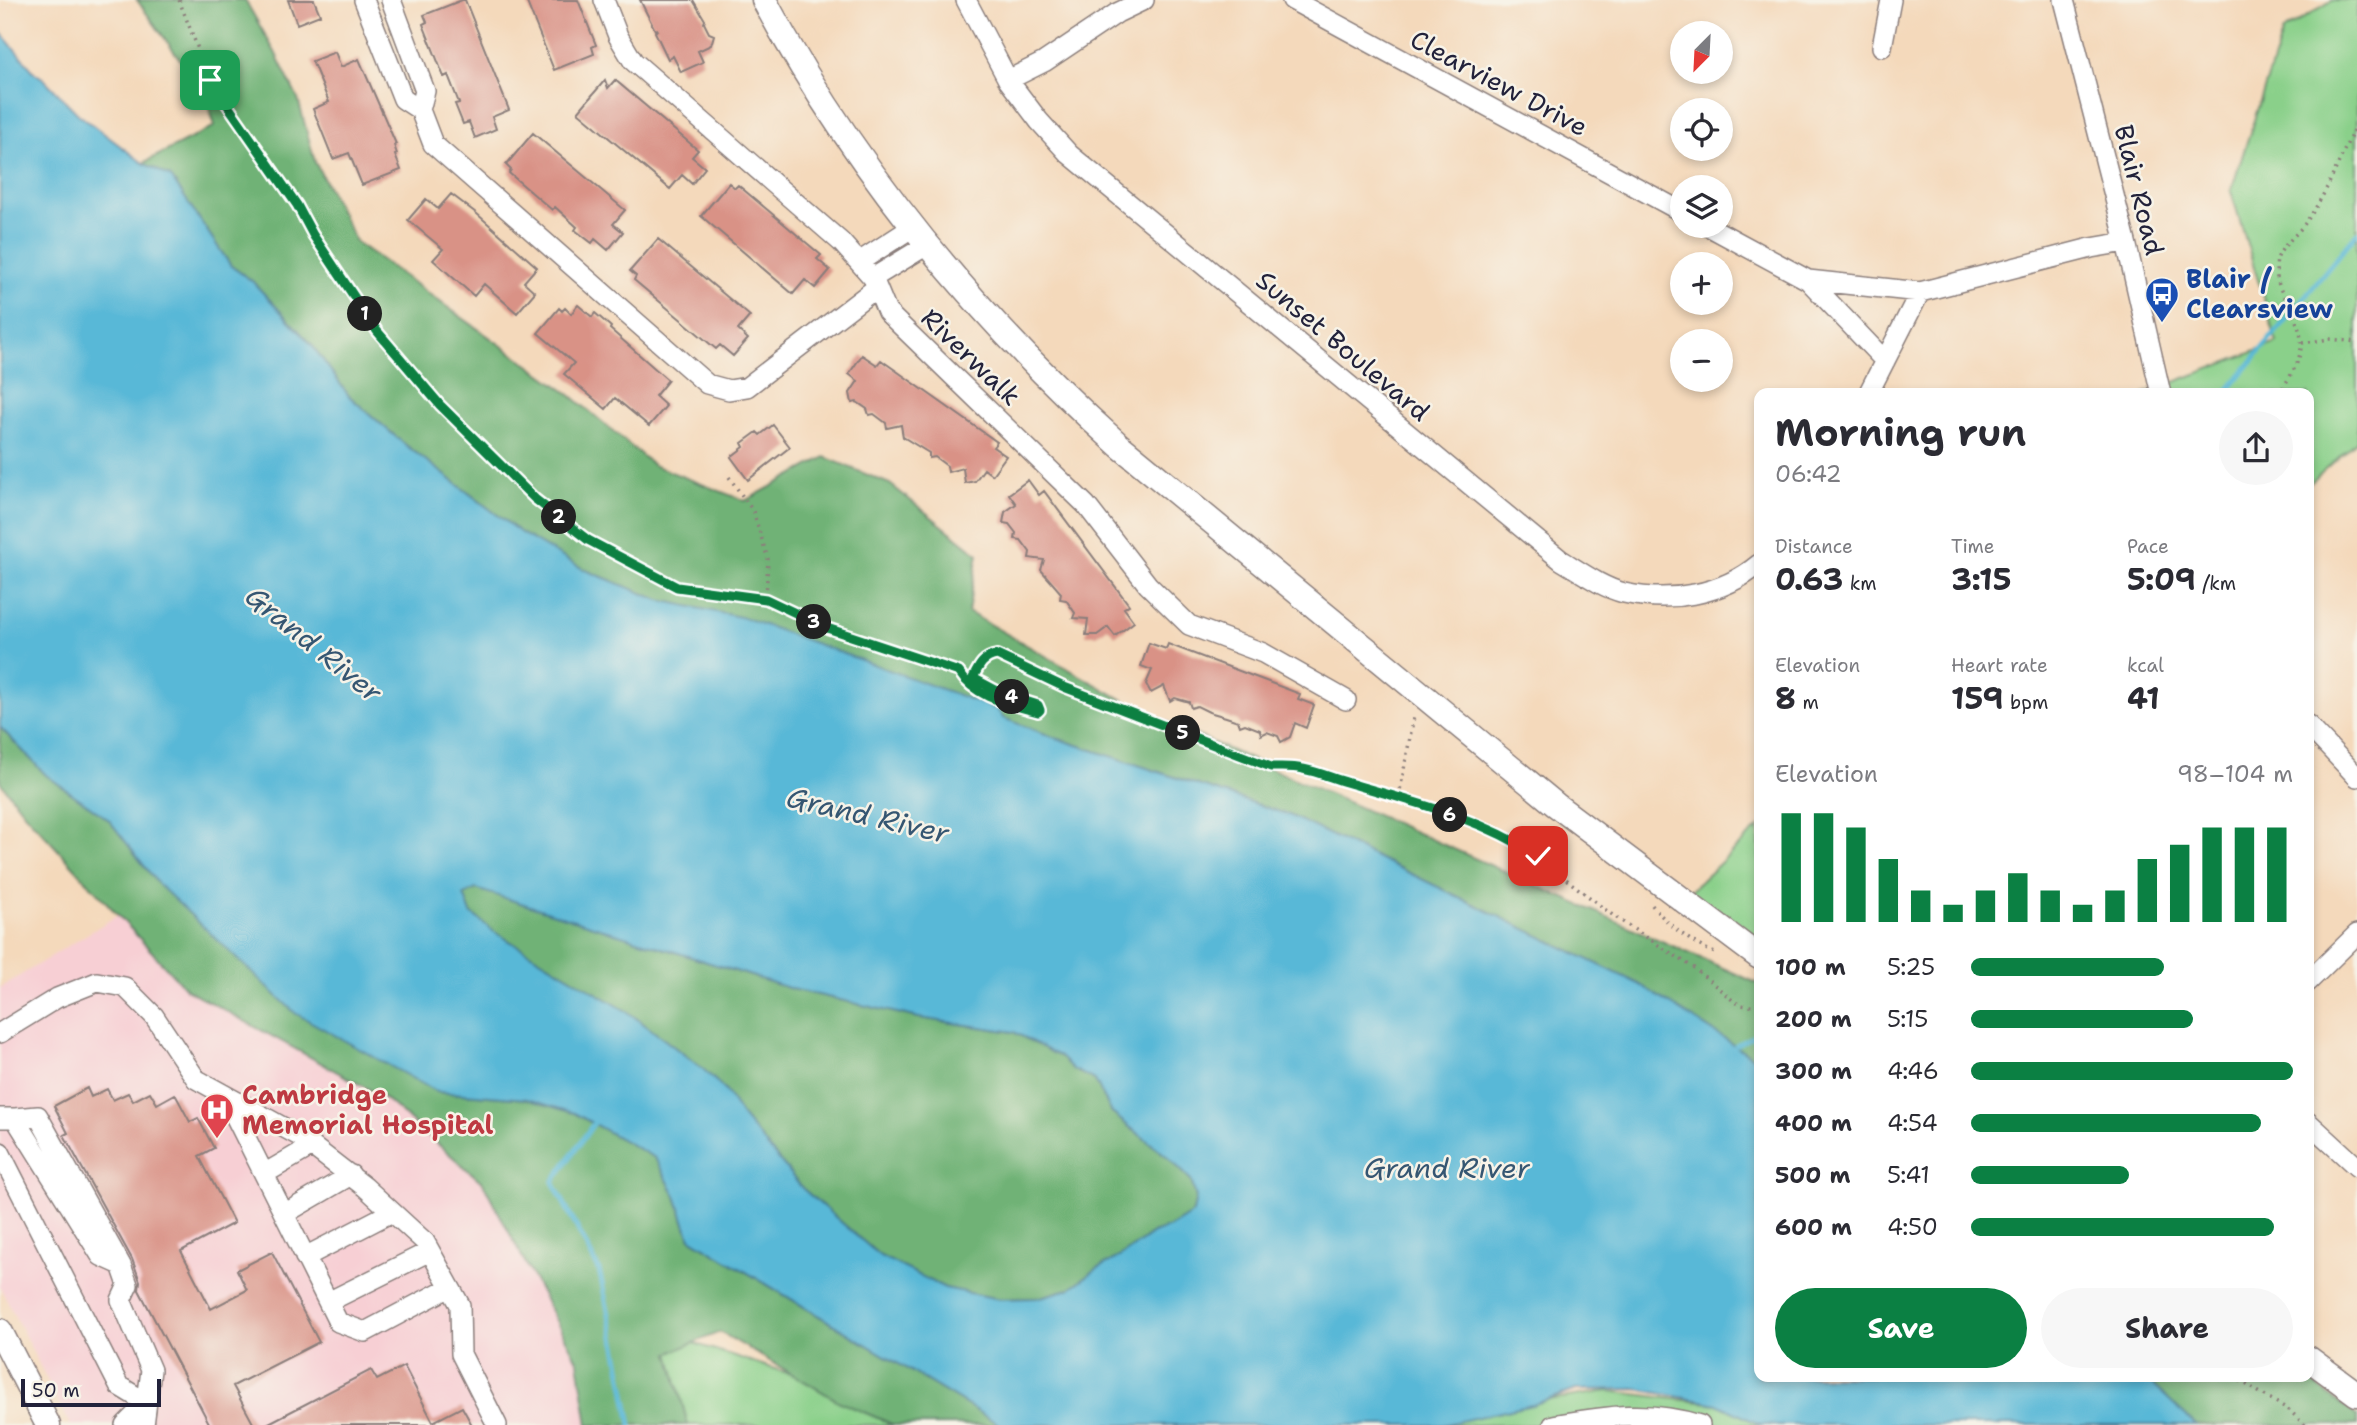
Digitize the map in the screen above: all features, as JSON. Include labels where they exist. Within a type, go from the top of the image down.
[{"type":"main road","points":[[764,0],[820,97],[920,236],[993,323],[1076,406],[1120,446],[1556,805],[1754,953]]},
{"type":"main road","points":[[0,1331],[48,1425]]},
{"type":"main road","points":[[2314,1362],[2357,1394]]},
{"type":"street","points":[[365,0],[403,99],[420,110]]},
{"type":"street","points":[[391,0],[425,91],[420,110],[433,144],[707,384],[729,390],[747,387],[874,283],[920,236]]},
{"type":"street","name":"Riverwalk","points":[[604,0],[618,36],[633,61],[841,242],[874,283],[887,312],[1086,505],[1148,586],[1189,625],[1263,653],[1346,700]]},
{"type":"street","name":"Sunset Boulevard","points":[[966,0],[1008,80],[1039,121],[1069,154],[1561,560],[1593,580],[1624,593],[1663,596],[1687,596],[1713,590],[1745,576],[1754,568]]},
{"type":"street","points":[[1008,80],[1044,62],[1118,13],[1144,0]]},
{"type":"street","name":"Clearview Drive","points":[[1292,0],[1670,205]]},
{"type":"street","points":[[1882,47],[1891,0]]},
{"type":"street","name":"Blair Road","points":[[2064,0],[2126,242],[2160,388]]},
{"type":"street","points":[[392,69],[414,61]]},
{"type":"street","points":[[859,262],[920,236]]},
{"type":"street","points":[[1730,238],[1808,280],[1885,361]]},
{"type":"street","points":[[1808,280],[1920,292],[2091,248],[2126,242]]},
{"type":"street","points":[[1871,388],[1920,292]]},
{"type":"street","points":[[2314,731],[2357,777]]},
{"type":"street","points":[[2314,976],[2357,934]]},
{"type":"street","points":[[0,1033],[57,998],[97,982],[125,987],[154,1016],[196,1079],[299,1136],[351,1175],[425,1242],[460,1305],[461,1354],[496,1425]]},
{"type":"street","points":[[225,1096],[338,1322],[365,1332],[450,1287]]},
{"type":"street","points":[[7,1118],[38,1116],[121,1265],[128,1285],[121,1300],[151,1370],[144,1425]]},
{"type":"street","points":[[2314,1128],[2357,1167]]},
{"type":"street","points":[[264,1174],[312,1146]]},
{"type":"street","points":[[0,1152],[119,1385],[147,1403]]},
{"type":"street","points":[[284,1214],[351,1175]]},
{"type":"street","points":[[305,1257],[392,1212]]},
{"type":"street","points":[[328,1302],[430,1251]]},
{"type":"street","points":[[125,1425],[147,1403]]},
{"type":"street","points":[[1553,1425],[1620,1414],[1673,1417],[1700,1425]]},
{"type":"path","points":[[179,0],[210,80],[297,205],[313,235],[377,331],[432,396],[489,455],[535,499],[588,540],[677,587],[766,599],[827,628],[959,672],[967,684],[1000,702],[1038,712],[1040,710],[1038,705],[1003,694],[973,678],[988,656],[997,655],[1064,687],[1271,767],[1302,768],[1399,796],[1486,828],[1522,845],[1615,917],[1694,968],[1735,1002],[1754,1006]]},
{"type":"path","points":[[2283,388],[2295,368],[2302,343],[2299,329],[2276,278],[2277,257],[2306,222],[2328,184],[2357,122]]},
{"type":"path","points":[[2302,343],[2330,339],[2357,342]]},
{"type":"path","points":[[729,477],[753,511],[768,559],[766,599]]},
{"type":"path","points":[[1399,796],[1415,711]]},
{"type":"path","points":[[2242,1382],[2289,1410],[2305,1425]]},
{"type":"shaded area","name":"Cambridge Memorial Hospital","points":[[118,915],[186,989],[383,1097],[483,1183],[578,1362],[588,1425],[70,1425],[0,1287],[0,988]]},
{"type":"green space","points":[[137,0],[245,0],[298,99],[315,162],[356,242],[568,393],[653,465],[745,501],[825,457],[890,484],[978,554],[968,612],[1148,714],[1754,982],[1754,1058],[1639,984],[1289,815],[1053,737],[1003,718],[996,709],[745,619],[659,600],[585,570],[521,533],[403,443],[349,396],[312,345],[252,281],[231,266],[171,177],[143,163],[215,126],[205,94]]},
{"type":"green space","points":[[2333,0],[2357,0],[2357,441],[2314,480],[2314,388],[2159,388],[2277,343],[2231,191],[2283,31]]},
{"type":"green space","points":[[0,727],[46,775],[109,820],[159,885],[437,1092],[527,1099],[574,1113],[655,1158],[676,1196],[690,1238],[1000,1425],[894,1425],[840,1402],[720,1332],[669,1353],[688,1425],[588,1425],[578,1362],[483,1183],[383,1097],[186,989],[26,815],[0,782]]},
{"type":"green space","points":[[1754,832],[1754,940],[1687,894]]},
{"type":"green space","points":[[476,888],[792,989],[919,1018],[1014,1032],[1059,1056],[1074,1070],[1095,1080],[1112,1113],[1168,1157],[1191,1180],[1196,1197],[1193,1213],[1170,1227],[1153,1233],[1069,1289],[1037,1298],[999,1299],[945,1288],[880,1256],[802,1188],[742,1116],[724,1089],[703,1069],[628,1012],[493,931],[471,913],[464,895]]},
{"type":"green space","points":[[659,1332],[850,1393],[923,1425],[680,1425]]},
{"type":"green space","points":[[2150,1382],[2312,1382],[2357,1416],[2357,1425],[2196,1425]]},
{"type":"green space","points":[[1608,1391],[1717,1404],[1771,1425],[1383,1425]]},
{"type":"water","name":"Grand River","points":[[0,32],[35,73],[78,114],[143,163],[171,177],[231,266],[252,281],[312,345],[349,396],[403,443],[521,533],[585,570],[659,600],[745,618],[997,709],[1003,718],[1053,737],[1289,815],[1639,984],[1754,1058],[1754,1382],[2150,1382],[2196,1425],[1761,1425],[1717,1404],[1637,1389],[1576,1390],[1532,1405],[1443,1425],[1000,1425],[690,1238],[676,1196],[655,1158],[574,1113],[527,1099],[437,1092],[295,1013],[159,885],[109,820],[46,775],[0,727]],"holes":[[[476,889],[792,989],[919,1018],[1014,1032],[1059,1056],[1074,1070],[1095,1080],[1112,1113],[1168,1157],[1191,1180],[1196,1197],[1193,1213],[1170,1227],[1153,1233],[1069,1289],[1037,1298],[999,1299],[945,1288],[880,1256],[802,1188],[742,1116],[724,1089],[703,1069],[628,1012],[493,931],[471,913],[464,895]]]},
{"type":"building","points":[[288,0],[314,0],[320,15],[297,24]]},
{"type":"building","points":[[465,0],[509,110],[492,117],[496,129],[475,138],[469,122],[463,124],[455,104],[459,103],[448,75],[444,77],[423,24],[427,22],[424,15]]},
{"type":"building","points":[[526,0],[578,0],[596,45],[592,47],[594,54],[554,70]]},
{"type":"building","points":[[640,0],[693,0],[709,33],[714,35],[711,45],[698,51],[703,62],[681,72],[673,56],[668,59],[655,32],[658,29],[655,30]]},
{"type":"building","points":[[335,52],[341,67],[359,59],[396,144],[395,155],[401,170],[362,185],[349,153],[333,159],[313,109],[329,102],[312,61]]},
{"type":"building","points":[[605,80],[608,88],[615,80],[698,150],[692,157],[705,168],[692,184],[682,175],[670,189],[578,112]]},
{"type":"building","points":[[533,133],[625,210],[613,224],[623,232],[608,250],[595,239],[592,243],[575,230],[577,227],[555,207],[552,210],[509,173],[511,170],[506,165]]},
{"type":"building","points":[[729,183],[735,188],[738,185],[821,255],[817,259],[830,270],[815,288],[805,280],[793,294],[701,216]]},
{"type":"building","points":[[451,194],[537,267],[524,282],[535,292],[517,313],[484,284],[474,296],[433,260],[443,249],[408,220],[426,199],[438,209]]},
{"type":"building","points":[[658,239],[750,316],[738,330],[748,339],[733,356],[720,345],[716,349],[634,280],[636,276],[630,271]]},
{"type":"building","points":[[578,305],[592,317],[595,313],[668,380],[655,396],[666,406],[649,426],[615,398],[606,409],[564,374],[574,363],[538,333],[559,308],[562,311],[565,308],[571,314]]},
{"type":"building","points":[[862,355],[877,365],[881,360],[997,442],[993,447],[1006,456],[992,475],[984,469],[975,481],[965,483],[963,468],[948,472],[947,466],[935,457],[929,458],[929,453],[903,437],[901,425],[887,428],[886,423],[874,414],[869,415],[867,409],[857,402],[852,403],[850,393],[858,381],[849,374]]},
{"type":"building","points":[[773,425],[790,447],[748,480],[731,457],[744,447],[742,443],[757,432],[760,435]]},
{"type":"building","points":[[1028,480],[1039,495],[1044,491],[1129,605],[1124,608],[1134,622],[1115,636],[1108,627],[1097,635],[1086,635],[1088,619],[1073,618],[1075,613],[1066,600],[1060,599],[1061,593],[1041,570],[1044,560],[1029,558],[1030,552],[1021,540],[1015,539],[1016,533],[1009,524],[1003,523],[1005,512],[1016,504],[1009,494]]},
{"type":"building","points":[[1149,643],[1166,649],[1168,644],[1300,694],[1298,699],[1314,705],[1306,728],[1295,723],[1290,737],[1281,742],[1278,736],[1267,732],[1261,735],[1260,730],[1245,724],[1240,726],[1238,721],[1197,706],[1191,708],[1189,702],[1175,698],[1170,701],[1164,686],[1151,693],[1146,684],[1152,670],[1141,666]]},
{"type":"building","points":[[87,1088],[91,1097],[107,1089],[113,1100],[128,1093],[133,1101],[150,1092],[157,1104],[175,1094],[190,1122],[198,1118],[214,1148],[199,1156],[234,1223],[181,1251],[211,1309],[247,1290],[237,1270],[272,1252],[319,1342],[233,1386],[254,1425],[210,1425],[139,1290],[140,1281],[132,1259],[64,1135],[68,1133],[54,1106]]},
{"type":"building","points":[[404,1366],[433,1422],[462,1407],[472,1425],[265,1425],[371,1370],[377,1380]]},
{"type":"waterway","points":[[2230,388],[2357,233]]},
{"type":"waterway","points":[[1736,1045],[1754,1036]]},
{"type":"waterway","points":[[596,1120],[553,1182],[599,1270],[631,1425]]},
{"type":"place","name":"Blair / Clearsview","points":[[2162,324]]},
{"type":"place","name":"Cambridge Memorial Hospital","points":[[217,1140]]},
{"type":"route","points":[[210,80],[297,205],[313,235],[377,331],[399,358],[489,455],[535,499],[588,540],[677,587],[766,599],[787,611],[860,641],[959,672],[967,684],[1000,702],[1038,712],[1040,710],[1038,705],[1003,694],[973,678],[988,656],[997,655],[1064,687],[1271,767],[1302,768],[1399,796],[1486,828],[1538,856]]}]
